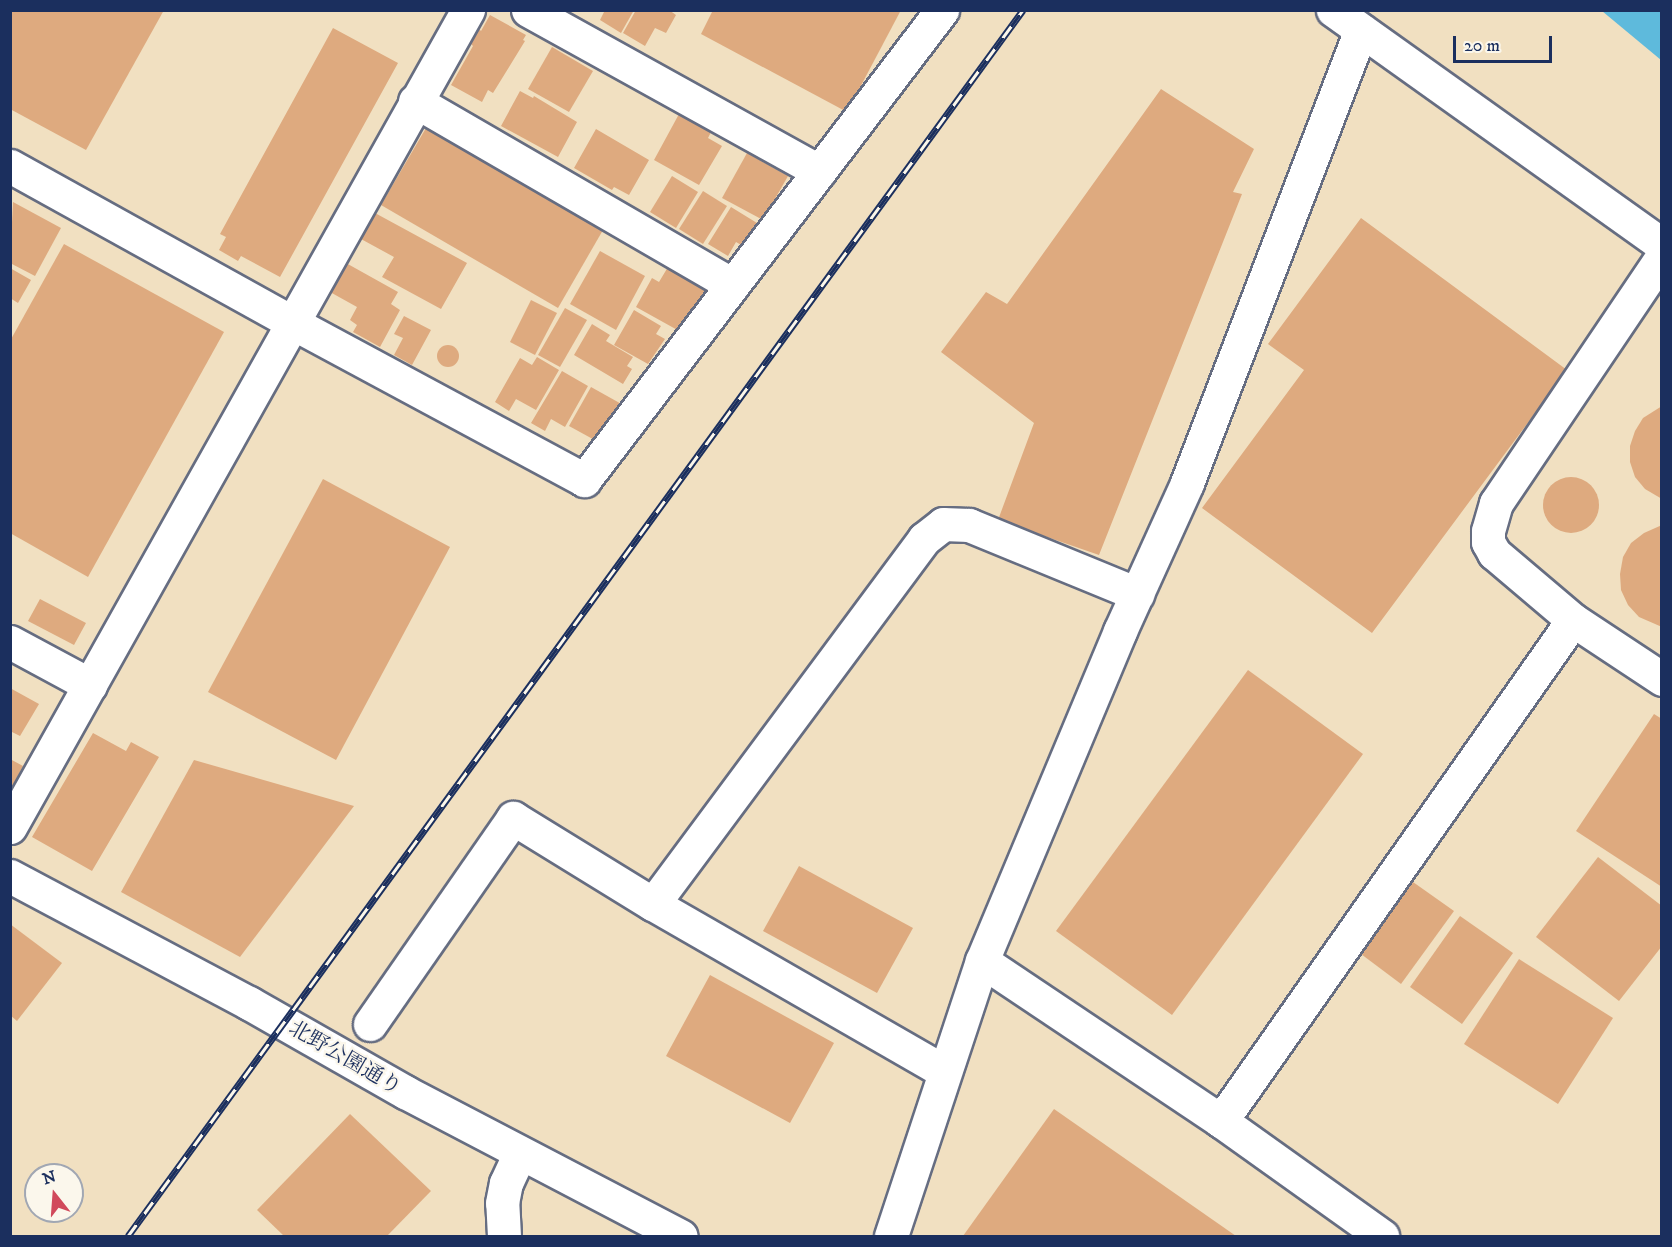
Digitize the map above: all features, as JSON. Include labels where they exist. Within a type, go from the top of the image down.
[{"type":"street","points":[[10,827],[468,10]]},
{"type":"street","points":[[528,10],[819,171]]},
{"type":"street","points":[[12,170],[584,480],[942,10]]},
{"type":"street","points":[[1333,10],[1662,245]]},
{"type":"street","points":[[891,1236],[943,1071],[982,961],[1137,594],[1187,483],[1362,30]]},
{"type":"street","points":[[415,101],[733,285]]},
{"type":"street","points":[[1662,257],[1496,503],[1491,516],[1488,542],[1494,553],[1573,620],[1662,679]]},
{"type":"street","points":[[653,904],[924,539],[943,524],[969,525],[1137,594]]},
{"type":"street","points":[[1221,1120],[1573,620]]},
{"type":"street","points":[[10,642],[90,685]]},
{"type":"street","points":[[369,1024],[513,818],[653,904],[943,1071]]},
{"type":"street","name":"北野公園通り","points":[[10,876],[249,1003],[520,1153],[681,1236]]},
{"type":"street","points":[[982,961],[1221,1120],[1382,1236]]},
{"type":"street","points":[[504,1236],[502,1203],[506,1183],[520,1153]]},
{"type":"water","points":[[1602,11],[1661,11],[1661,60]]},
{"type":"building","points":[[10,10],[164,10],[86,150],[10,109]]},
{"type":"building","points":[[605,10],[634,10],[621,33],[600,20]]},
{"type":"building","points":[[636,10],[669,10],[676,15],[666,33],[655,28],[645,46],[623,33]]},
{"type":"building","points":[[713,10],[901,10],[847,112],[701,34]]},
{"type":"building","points":[[490,15],[526,35],[523,40],[525,41],[493,93],[488,90],[482,102],[451,85],[473,46],[471,44],[479,29],[481,31]]},
{"type":"building","points":[[333,28],[398,63],[280,277],[241,256],[238,261],[219,250],[226,237],[220,234]]},
{"type":"building","points":[[552,47],[593,71],[569,112],[528,89]]},
{"type":"building","points":[[1161,89],[1254,149],[1233,192],[1242,194],[1099,555],[998,520],[1034,423],[941,352],[986,292],[1007,304]]},
{"type":"building","points":[[520,91],[533,98],[534,96],[577,122],[558,157],[501,126]]},
{"type":"building","points":[[679,114],[711,132],[708,138],[722,146],[699,185],[654,160]]},
{"type":"building","points":[[426,128],[603,230],[558,308],[381,205]]},
{"type":"building","points":[[596,129],[649,160],[629,195],[614,187],[612,190],[574,168]]},
{"type":"building","points":[[747,153],[788,176],[763,220],[722,198]]},
{"type":"building","points":[[672,176],[698,192],[676,228],[650,212]]},
{"type":"building","points":[[703,191],[727,206],[703,244],[679,229]]},
{"type":"building","points":[[13,202],[61,228],[35,276],[10,263]]},
{"type":"building","points":[[731,207],[757,223],[743,246],[736,242],[728,256],[708,244]]},
{"type":"building","points":[[375,213],[467,263],[441,309],[382,277],[394,257],[361,239]]},
{"type":"building","points":[[1361,218],[1567,370],[1372,633],[1202,508],[1304,370],[1268,344]]},
{"type":"building","points":[[64,244],[224,332],[88,577],[10,533],[10,341]]},
{"type":"building","points":[[600,251],[645,276],[616,330],[570,304]]},
{"type":"building","points":[[346,263],[398,292],[391,304],[400,310],[380,347],[353,332],[357,325],[350,320],[357,307],[330,292]]},
{"type":"building","points":[[668,267],[706,288],[681,332],[636,307],[652,278],[659,282]]},
{"type":"building","points":[[10,268],[31,280],[18,303],[10,298]]},
{"type":"building","points":[[531,300],[557,313],[535,355],[510,342]]},
{"type":"building","points":[[565,308],[587,320],[560,367],[538,355]]},
{"type":"building","points":[[634,310],[661,326],[656,334],[665,339],[648,364],[614,345]]},
{"type":"building","points":[[404,316],[431,330],[412,365],[394,355],[403,338],[394,334]]},
{"type":"building","points":[[592,324],[610,335],[606,341],[633,357],[627,366],[632,369],[623,384],[574,355]]},
{"type":"building","points":[[448,345],[456,348],[459,356],[456,364],[448,367],[440,364],[437,356],[440,348]]},
{"type":"building","points":[[537,357],[559,370],[536,410],[516,399],[509,411],[495,402],[520,358],[532,365]]},
{"type":"building","points":[[562,371],[588,386],[565,427],[551,419],[545,431],[531,423]]},
{"type":"building","points":[[591,387],[625,406],[600,443],[569,426]]},
{"type":"building","points":[[1662,406],[1662,499],[1645,489],[1635,477],[1630,462],[1630,446],[1643,418]]},
{"type":"building","points":[[1565,477],[1577,477],[1587,481],[1595,489],[1599,505],[1595,521],[1587,529],[1577,533],[1565,533],[1555,529],[1547,521],[1543,511],[1543,499],[1547,489],[1555,481]]},
{"type":"building","points":[[323,479],[450,547],[336,760],[208,692]]},
{"type":"building","points":[[1662,525],[1662,627],[1639,617],[1628,605],[1621,590],[1620,574],[1623,557],[1631,543],[1644,533]]},
{"type":"building","points":[[40,599],[86,623],[74,645],[28,621]]},
{"type":"building","points":[[1248,670],[1363,754],[1172,1015],[1056,931]]},
{"type":"building","points":[[10,688],[39,704],[20,736],[10,731]]},
{"type":"building","points":[[1654,714],[1662,719],[1662,887],[1576,831]]},
{"type":"building","points":[[93,733],[126,751],[131,742],[159,757],[92,871],[32,837]]},
{"type":"building","points":[[10,759],[23,766],[11,789],[15,792],[10,799]]},
{"type":"building","points":[[194,760],[354,806],[240,957],[121,892]]},
{"type":"building","points":[[1598,857],[1662,906],[1662,946],[1619,1001],[1536,937]]},
{"type":"building","points":[[799,866],[913,928],[877,993],[763,931]]},
{"type":"building","points":[[1413,882],[1454,911],[1401,984],[1361,954]]},
{"type":"building","points":[[1460,916],[1513,953],[1462,1024],[1410,987]]},
{"type":"building","points":[[10,924],[62,963],[17,1021],[10,1015]]},
{"type":"building","points":[[1519,959],[1613,1018],[1558,1104],[1464,1044]]},
{"type":"building","points":[[710,975],[834,1043],[790,1123],[666,1056]]},
{"type":"building","points":[[1054,1109],[1236,1236],[963,1236]]},
{"type":"building","points":[[350,1114],[431,1191],[387,1236],[284,1236],[257,1210]]},
{"type":"railway","points":[[128,1236],[1023,10]]}]
